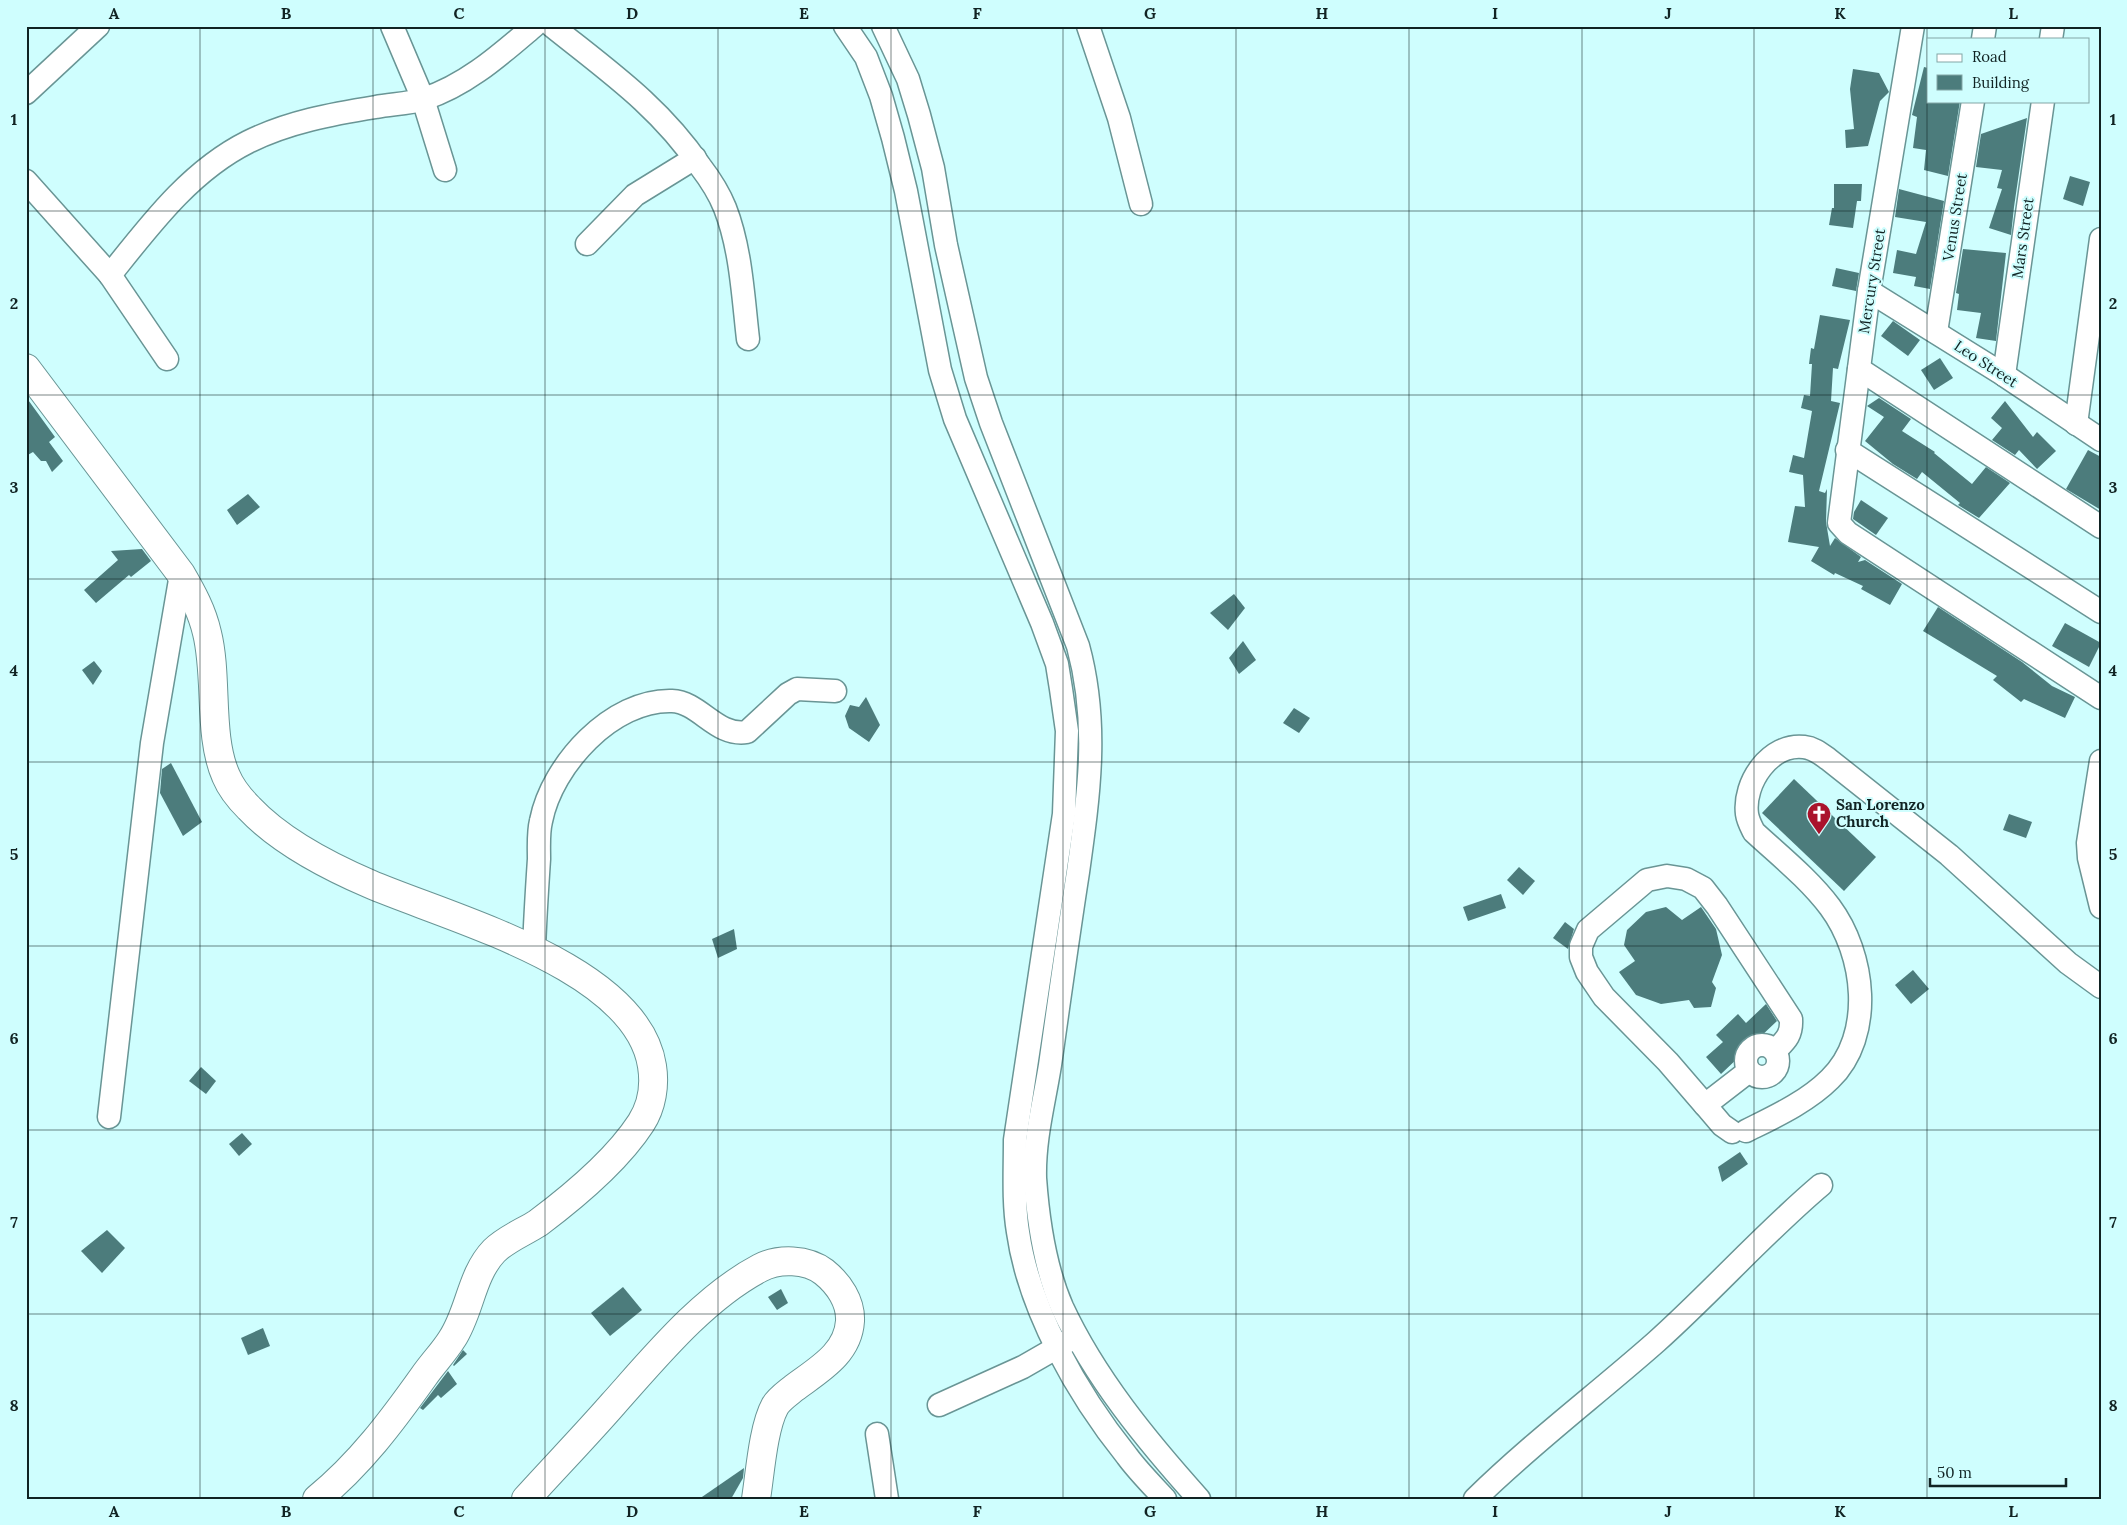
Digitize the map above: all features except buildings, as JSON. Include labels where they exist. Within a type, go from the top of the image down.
[{"type":"main road","points":[[26,368],[181,574],[196,600],[208,634],[213,667],[216,734],[222,767],[232,788],[248,807],[267,826],[336,868],[534,950],[590,983],[627,1016],[643,1037],[650,1056],[653,1074],[652,1098],[643,1121],[626,1142],[574,1194],[534,1225],[496,1248],[482,1265],[466,1312],[452,1339],[365,1454],[316,1499]]},
{"type":"main road","points":[[526,1499],[661,1350],[708,1305],[761,1267],[782,1261],[796,1262],[821,1270],[839,1288],[849,1309],[848,1333],[842,1347],[828,1363],[775,1405],[769,1425],[756,1499]]},
{"type":"street","points":[[26,93],[98,26]]},
{"type":"street","points":[[392,26],[423,99],[445,170]]},
{"type":"street","points":[[110,275],[158,216],[195,178],[247,142],[284,127],[325,116],[423,99],[459,84],[534,26]]},
{"type":"street","points":[[552,26],[644,99],[676,134],[712,183],[725,208],[730,225],[739,269],[748,339]]},
{"type":"street","points":[[845,26],[866,57],[881,96],[906,191],[940,370],[955,419],[1042,623],[1057,664],[1067,731],[1075,815],[1049,1069],[1036,1136],[1035,1178],[1048,1264],[1062,1306],[1117,1401],[1200,1499]]},
{"type":"street","points":[[883,26],[908,79],[919,115],[933,168],[946,245],[976,378],[991,423],[1078,646],[1086,677],[1092,744],[1075,815],[1025,1068],[1015,1140],[1015,1189],[1018,1232],[1027,1274],[1057,1348],[1090,1403],[1127,1456],[1165,1499]]},
{"type":"street","points":[[1088,26],[1119,118],[1141,204]]},
{"type":"street","name":"Mercury Street","points":[[1913,26],[1869,291],[1847,450],[1840,523],[1848,533],[2101,698]]},
{"type":"street","name":"Venus Street","points":[[1936,332],[1973,102]]},
{"type":"street","name":"Mars Street","points":[[2004,375],[2043,102]]},
{"type":"street","points":[[587,244],[635,195],[695,158]]},
{"type":"street","points":[[26,181],[110,275],[167,359]]},
{"type":"street","points":[[2076,424],[2101,239]]},
{"type":"street","name":"Leo Street","points":[[1869,291],[2004,375],[2101,440]]},
{"type":"street","points":[[1859,369],[2101,527]]},
{"type":"street","points":[[1847,450],[2101,612]]},
{"type":"street","points":[[1003,535],[1030,519]]},
{"type":"street","points":[[109,1117],[152,743],[181,574]]},
{"type":"street","points":[[534,950],[541,820],[558,776],[591,737],[614,717],[634,706],[652,702],[674,701],[690,708],[726,731],[747,732],[788,694],[797,689],[835,691]]},
{"type":"street","points":[[1705,1105],[1748,1071],[1759,1078],[1772,1074],[1778,1063],[1775,1051],[1792,1031],[1791,1020],[1717,906],[1703,888],[1686,879],[1667,876],[1647,880],[1588,930],[1582,946],[1581,957],[1586,972],[1604,997],[1668,1062],[1722,1125],[1739,1131],[1778,1115],[1831,1079],[1857,1035],[1862,1003],[1857,972],[1842,925],[1815,889],[1754,832],[1749,822],[1747,805],[1751,790],[1760,769],[1773,754],[1805,747],[1814,750],[1828,759],[1949,855],[2068,963],[2101,988]]},
{"type":"street","points":[[2101,761],[2096,818],[2088,843],[2089,858],[2101,908]]},
{"type":"street","points":[[1025,1068],[1049,1069]]},
{"type":"street","points":[[1489,1495],[1560,1421],[1656,1341],[1779,1220],[1821,1185]]},
{"type":"street","points":[[939,1405],[1023,1367],[1078,1336]]},
{"type":"street","points":[[877,1434],[887,1499]]},
{"type":"place","name":"San Lorenzo Church","points":[[1819,835]]}]
